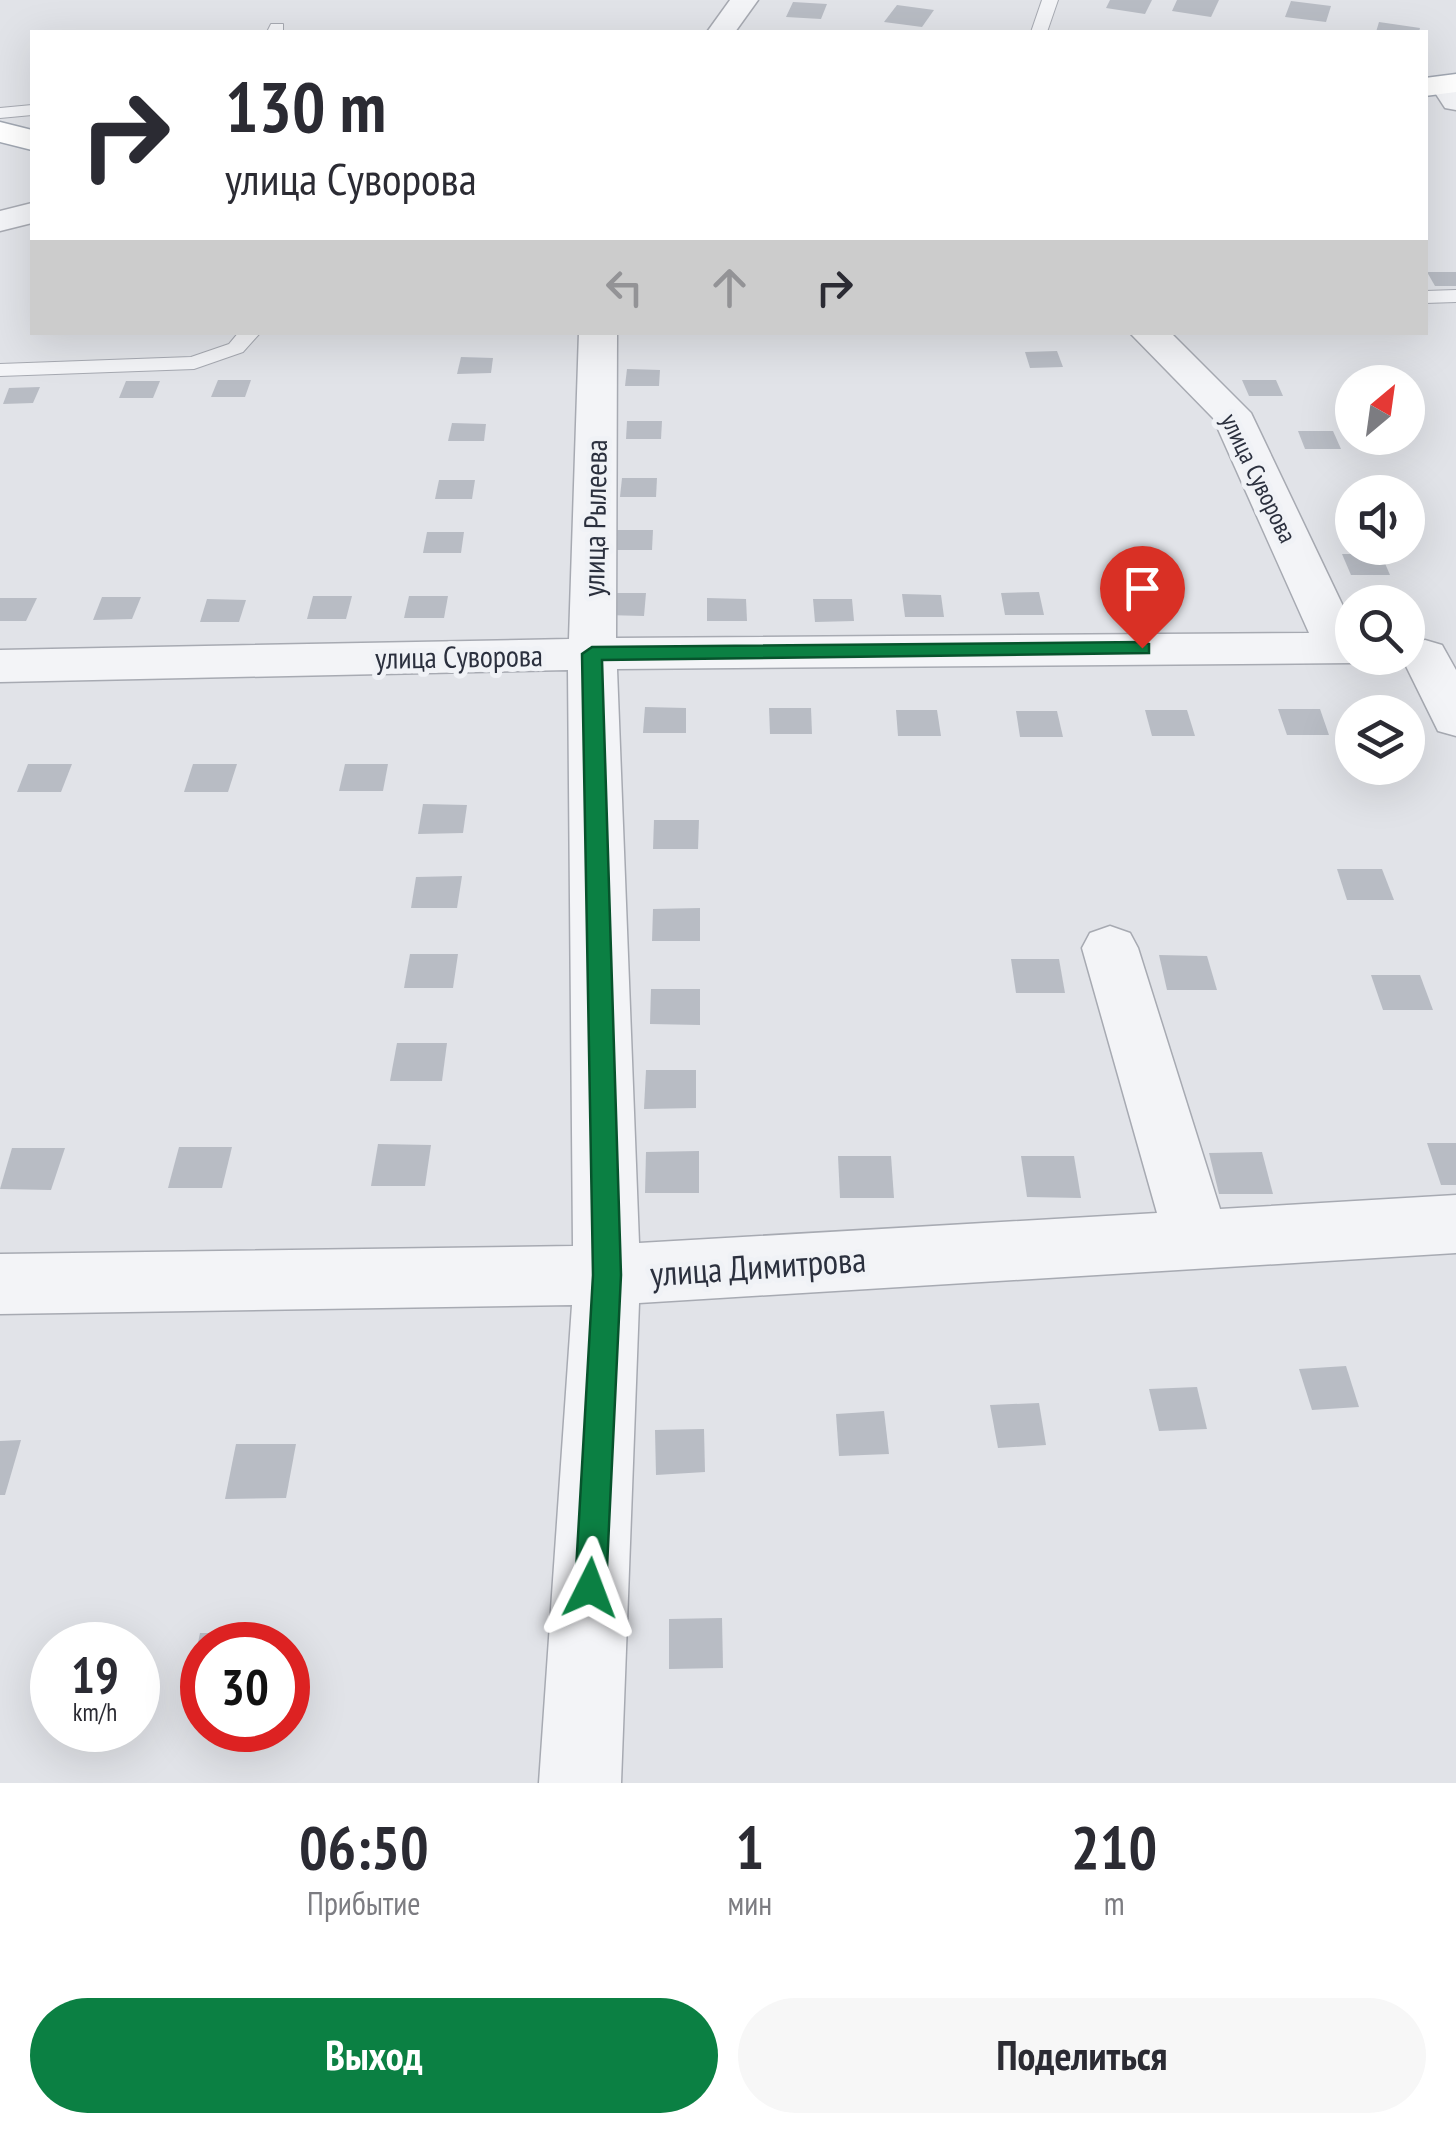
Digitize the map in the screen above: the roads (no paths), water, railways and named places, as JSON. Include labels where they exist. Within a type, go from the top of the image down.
[{"type":"main road","points":[[0,132],[30,140]]},
{"type":"street","points":[[722,30],[744,0]]},
{"type":"street","points":[[0,221],[30,214]]},
{"type":"street","name":"улица Рылеева","points":[[580,1783],[607,1275],[592,654],[598,335]]},
{"type":"street","name":"улица Суворова","points":[[1151,335],[1231,412],[1335,625]]},
{"type":"street","name":"улица Суворова","points":[[0,666],[592,654],[1335,647]]},
{"type":"street","points":[[1430,654],[1456,719]]},
{"type":"street","points":[[1110,948],[1198,1238]]},
{"type":"street","name":"улица Димитрова","points":[[0,1284],[607,1275],[1456,1224]]},
{"type":"lane","points":[[1040,30],[1050,0]]},
{"type":"lane","points":[[0,113],[30,110]]},
{"type":"lane","points":[[1428,297],[1456,296]]},
{"type":"lane","points":[[0,370],[194,363],[236,348],[249,335]]}]
